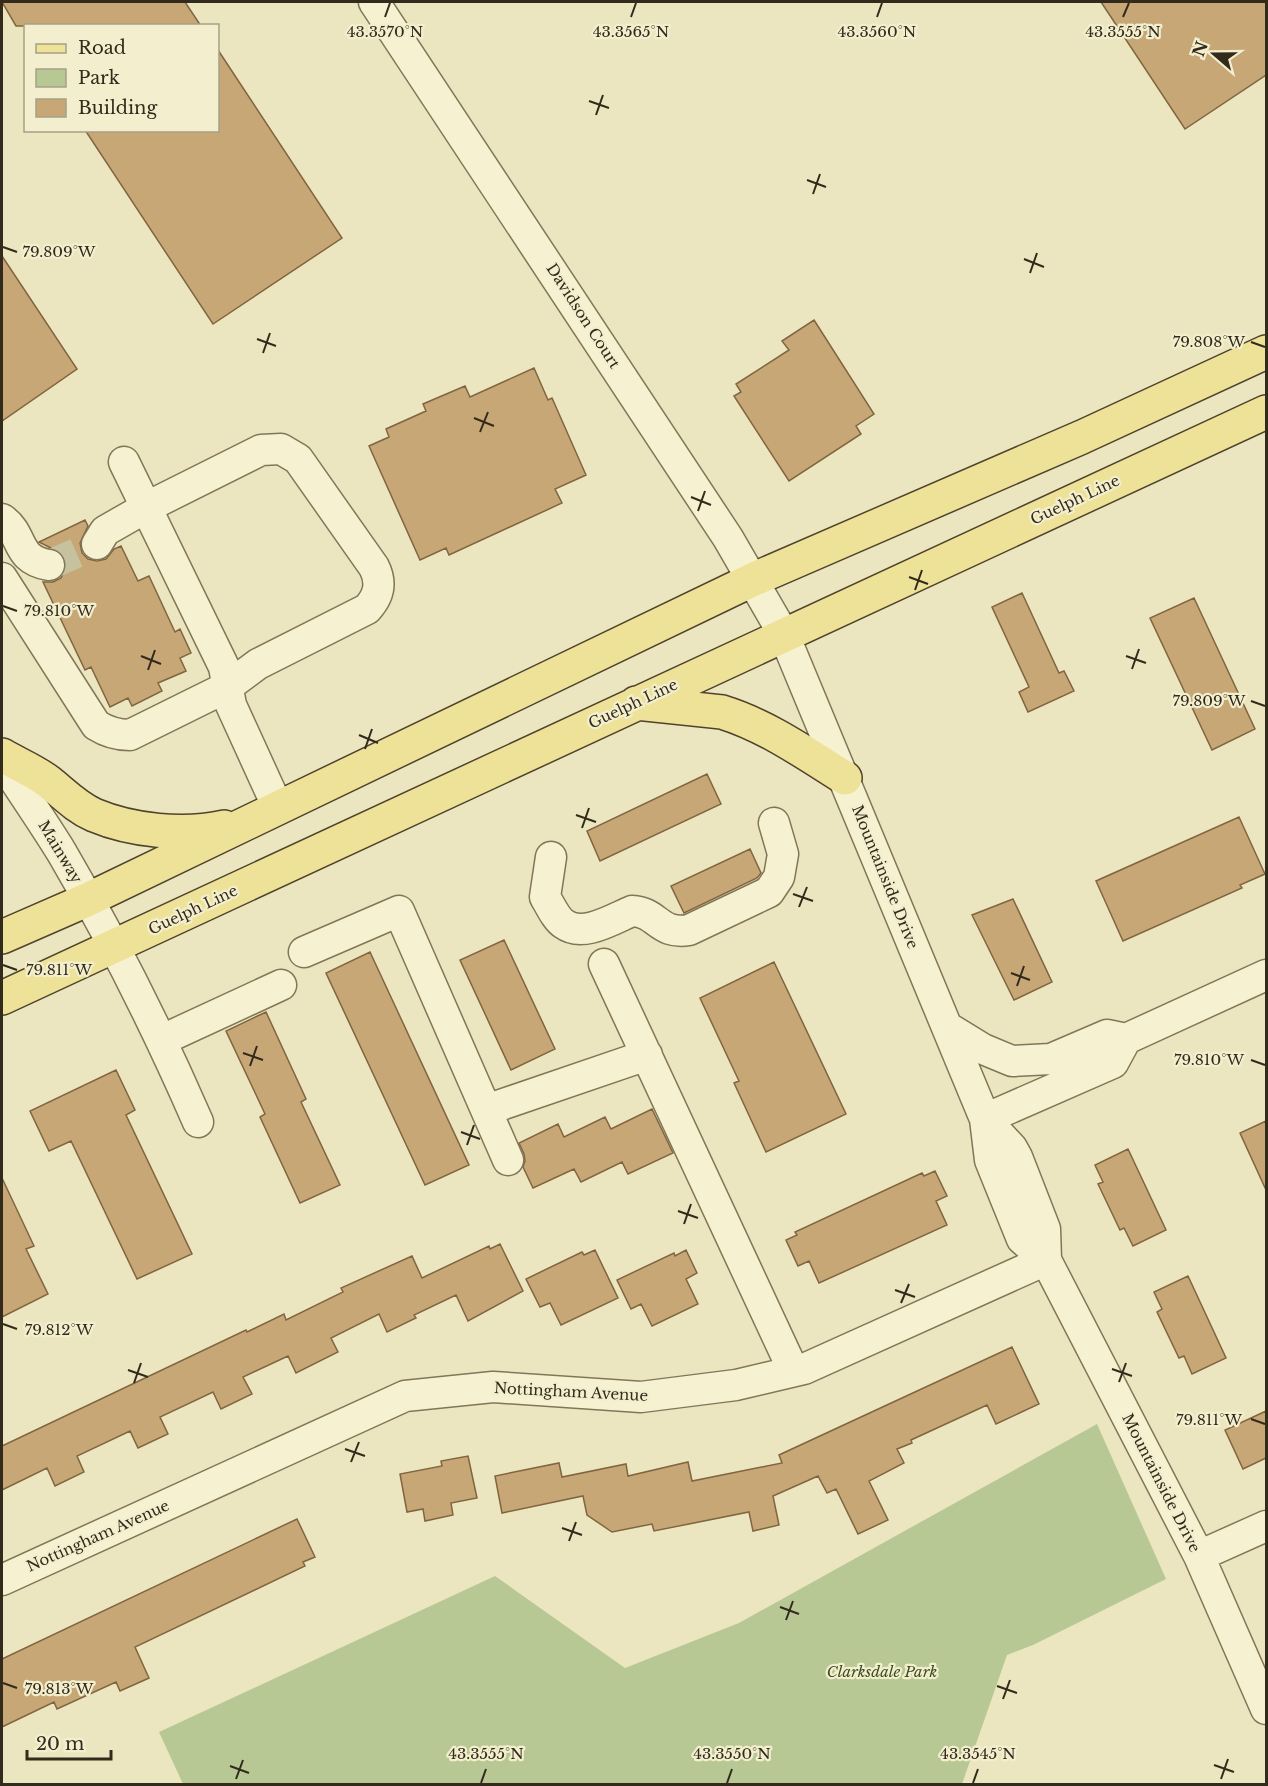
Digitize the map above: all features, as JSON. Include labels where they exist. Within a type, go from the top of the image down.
[{"type":"main road","points":[[2,937],[89,899],[752,580],[1082,437],[1266,352]]},
{"type":"main road","name":"Guelph Line","points":[[2,998],[1266,412]]},
{"type":"main road","points":[[636,703],[722,712],[735,716],[773,733],[844,778]]},
{"type":"main road","points":[[2,755],[49,782],[79,807],[93,814],[130,825],[192,831],[222,827],[271,812]]},
{"type":"street","name":"Davidson Court","points":[[374,2],[728,538],[784,635]]},
{"type":"street","points":[[2,578],[96,724],[118,735],[130,735],[227,687],[258,664],[367,609],[378,594],[378,575],[298,459],[281,449],[261,450],[96,534]]},
{"type":"street","points":[[124,462],[224,667],[231,705],[271,812]]},
{"type":"street","points":[[2,519],[17,536],[27,556],[42,559]]},
{"type":"street","name":"Mountainside Drive","points":[[784,635],[985,1119],[990,1160],[1022,1239],[1046,1260],[1199,1556],[1266,1709]]},
{"type":"street","name":"Mainway","points":[[2,761],[52,836],[89,899],[162,1040],[198,1122]]},
{"type":"street","points":[[551,857],[545,897],[563,924],[585,930],[632,911],[640,911],[669,930],[679,932],[689,930],[770,892],[779,877],[783,854],[774,823]]},
{"type":"street","points":[[304,952],[399,911],[508,1160]]},
{"type":"street","points":[[604,964],[793,1370]]},
{"type":"street","points":[[985,1119],[1113,1063],[1126,1040],[1266,975]]},
{"type":"street","points":[[162,1040],[281,985]]},
{"type":"street","points":[[947,1027],[983,1049],[1012,1061],[1051,1059],[1107,1035],[1126,1040]]},
{"type":"street","points":[[486,1110],[647,1055]]},
{"type":"street","name":"Nottingham Avenue","points":[[2,1580],[405,1396],[494,1387],[641,1397],[736,1385],[804,1369],[1046,1260]]},
{"type":"street","points":[[1199,1556],[1266,1526]]},
{"type":"green space","name":"Clarksdale Park","points":[[1097,1424],[1166,1579],[1033,1645],[1007,1655],[962,1784],[183,1784],[159,1732],[495,1576],[625,1668],[739,1623]]},
{"type":"building","points":[[2,2],[185,2],[200,24],[24,24],[24,26],[16,26]]},
{"type":"building","points":[[1101,2],[1266,2],[1266,75],[1185,129]]},
{"type":"building","points":[[219,52],[342,238],[213,324],[86,132],[219,132]]},
{"type":"building","points":[[2,256],[77,369],[2,421]]},
{"type":"building","points":[[814,320],[874,414],[856,426],[861,434],[789,481],[734,396],[741,392],[736,384],[789,350],[782,341]]},
{"type":"building","points":[[534,368],[548,400],[552,398],[586,475],[555,489],[562,503],[449,555],[446,548],[420,560],[369,446],[389,437],[386,429],[426,411],[423,404],[465,386],[470,397]]},
{"type":"building","points":[[85,520],[88,526],[80,543],[82,553],[88,559],[97,561],[106,559],[114,549],[121,546],[138,581],[149,576],[175,632],[180,629],[191,653],[180,658],[186,671],[158,683],[162,691],[132,706],[128,698],[110,707],[91,667],[85,670],[43,582],[53,582],[61,578],[66,561],[61,553],[39,542]]},
{"type":"building","points":[[1022,593],[1059,673],[1064,671],[1074,691],[1028,712],[1019,692],[1029,687],[992,607]]},
{"type":"building","points":[[1194,598],[1255,729],[1212,750],[1150,618]]},
{"type":"building","points":[[707,774],[721,804],[600,861],[587,831]]},
{"type":"building","points":[[1239,817],[1265,874],[1240,885],[1242,888],[1123,941],[1096,881]]},
{"type":"building","points":[[750,849],[761,873],[757,878],[684,913],[671,886]]},
{"type":"building","points":[[1013,899],[1052,982],[1014,1000],[972,915]]},
{"type":"building","points":[[504,940],[555,1049],[511,1070],[460,960]]},
{"type":"building","points":[[370,952],[469,1165],[425,1185],[326,973]]},
{"type":"building","points":[[774,962],[846,1114],[766,1152],[734,1083],[739,1081],[700,998]]},
{"type":"building","points":[[266,1012],[306,1099],[301,1102],[340,1185],[300,1203],[260,1117],[265,1114],[226,1031]]},
{"type":"building","points":[[116,1070],[135,1110],[126,1115],[192,1254],[137,1279],[71,1141],[49,1151],[30,1111]]},
{"type":"building","points":[[652,1109],[673,1153],[628,1174],[622,1162],[581,1182],[574,1169],[533,1188],[523,1167],[524,1154],[519,1143],[558,1124],[564,1137],[605,1117],[611,1129]]},
{"type":"building","points":[[1266,1121],[1266,1190],[1240,1133]]},
{"type":"building","points":[[1128,1149],[1166,1230],[1133,1246],[1124,1228],[1120,1230],[1098,1184],[1103,1182],[1095,1165]]},
{"type":"building","points":[[935,1171],[947,1196],[936,1201],[947,1225],[819,1283],[809,1261],[798,1266],[786,1240],[797,1235],[795,1232],[922,1173],[924,1176]]},
{"type":"building","points":[[2,1178],[34,1246],[26,1249],[48,1294],[2,1317]]},
{"type":"building","points":[[500,1244],[523,1291],[468,1321],[456,1295],[414,1315],[416,1318],[387,1332],[379,1314],[331,1338],[338,1352],[296,1373],[288,1356],[243,1377],[252,1394],[221,1409],[213,1392],[160,1417],[168,1434],[138,1448],[130,1431],[77,1456],[84,1472],[55,1486],[47,1468],[2,1490],[2,1446],[246,1330],[247,1332],[284,1314],[286,1320],[343,1292],[341,1288],[412,1256],[422,1278],[489,1246],[490,1249]]},
{"type":"building","points":[[595,1250],[618,1298],[561,1325],[550,1303],[540,1307],[526,1279],[582,1252],[584,1255]]},
{"type":"building","points":[[686,1250],[697,1273],[686,1279],[698,1304],[652,1326],[641,1304],[631,1309],[617,1280],[674,1253],[675,1256]]},
{"type":"building","points":[[1188,1276],[1226,1358],[1192,1374],[1184,1356],[1179,1358],[1157,1312],[1162,1309],[1154,1292]]},
{"type":"building","points":[[1012,1347],[1039,1404],[996,1424],[987,1405],[911,1440],[912,1443],[897,1449],[904,1463],[869,1481],[888,1520],[858,1534],[836,1489],[827,1493],[818,1476],[773,1496],[779,1525],[753,1531],[749,1512],[654,1531],[652,1524],[612,1532],[587,1515],[583,1496],[502,1513],[495,1476],[559,1463],[562,1477],[626,1464],[628,1476],[688,1462],[692,1481],[782,1463],[779,1455]]},
{"type":"building","points":[[1266,1411],[1266,1458],[1243,1469],[1225,1430]]},
{"type":"building","points":[[468,1456],[477,1498],[451,1503],[453,1515],[425,1521],[423,1509],[407,1512],[400,1474],[442,1466],[441,1461]]},
{"type":"building","points":[[297,1519],[315,1557],[303,1562],[305,1566],[135,1647],[149,1678],[120,1691],[116,1682],[57,1709],[54,1702],[2,1727],[2,1659]]},
{"type":"tunnel","points":[[49,565],[97,544]]}]
